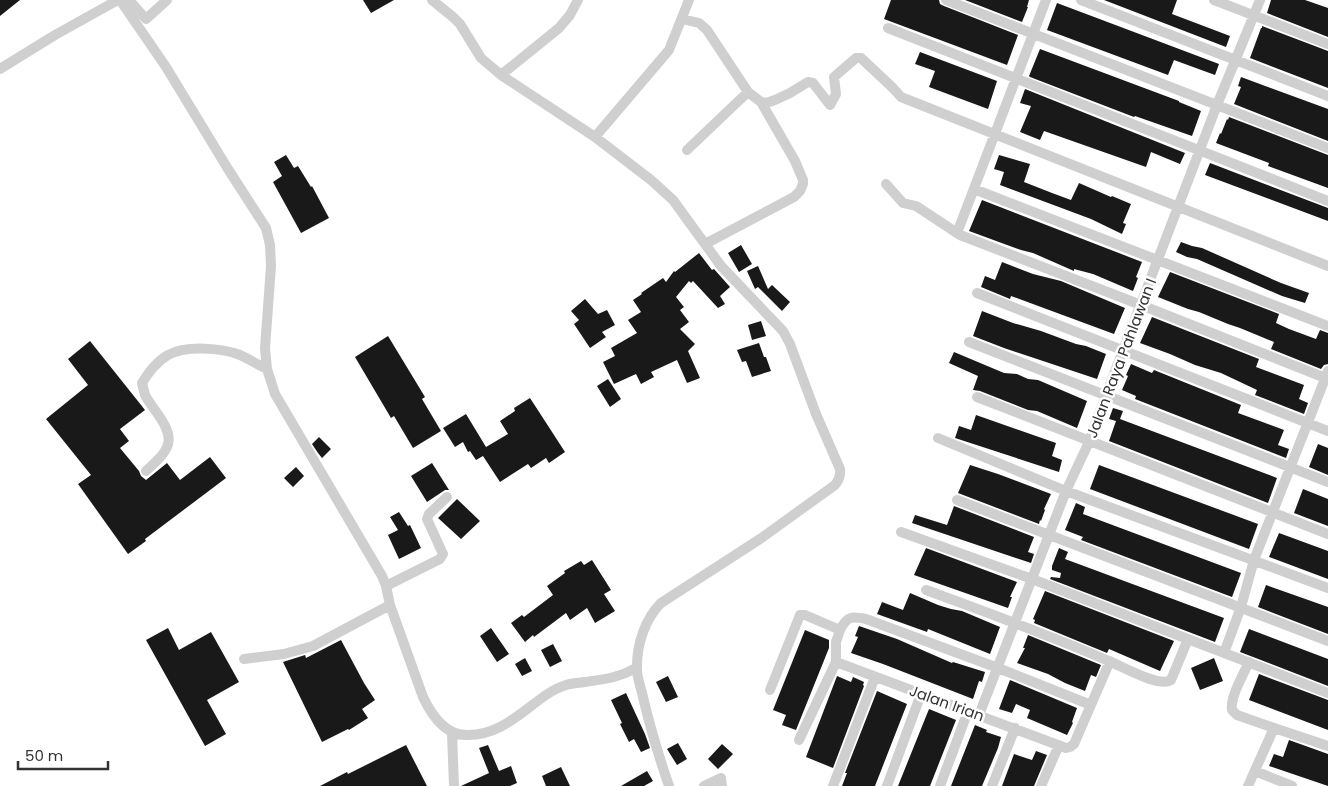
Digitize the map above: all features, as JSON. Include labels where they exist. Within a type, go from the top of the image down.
[{"type":"street","points":[[0,69],[55,35],[119,0],[166,67],[266,228],[272,266],[265,348],[267,370],[275,394],[386,586],[390,605],[423,697],[428,708],[436,718],[452,733],[468,735],[486,734],[502,727],[548,694],[567,684],[613,678],[624,675],[636,668]]},
{"type":"street","points":[[129,0],[146,19],[167,0]]},
{"type":"street","points":[[432,0],[460,24],[478,55],[501,75],[595,137],[651,180],[673,200],[721,266],[783,331],[790,344],[816,414],[840,469],[839,480],[835,485],[760,539],[661,602],[653,610],[644,630],[636,668],[652,734],[669,786]]},
{"type":"street","points":[[501,75],[558,28],[570,15],[578,0]]},
{"type":"street","points":[[595,137],[665,56],[672,44],[689,0]]},
{"type":"street","points":[[946,0],[1328,148]]},
{"type":"street","points":[[957,233],[1046,0]]},
{"type":"street","points":[[1082,0],[1328,96]]},
{"type":"street","points":[[1214,0],[1328,44]]},
{"type":"street","name":"Jalan Raya Pahlawan I","points":[[979,715],[1066,491],[1089,442],[1217,105],[1260,0]]},
{"type":"street","points":[[682,19],[698,23],[707,30],[748,92],[761,102],[795,161],[803,180],[802,187],[794,197],[705,244]]},
{"type":"street","points":[[888,28],[1328,201]]},
{"type":"street","points":[[761,102],[766,103],[775,100],[808,82],[813,83],[830,105],[836,94],[834,77],[859,57],[901,97],[1328,266]]},
{"type":"street","points":[[687,150],[748,92]]},
{"type":"street","points":[[886,184],[903,203],[916,206],[960,235],[1327,376],[1254,560],[1241,607],[1224,653]]},
{"type":"street","points":[[974,189],[1328,326]]},
{"type":"street","points":[[977,293],[1328,431]]},
{"type":"street","points":[[969,342],[1328,482]]},
{"type":"street","points":[[146,471],[168,447],[169,440],[161,419],[145,394],[142,383],[159,362],[169,354],[186,349],[215,350],[238,354],[267,370]]},
{"type":"street","points":[[978,397],[1328,534]]},
{"type":"street","points":[[938,438],[1066,491],[1328,588]]},
{"type":"street","points":[[386,586],[440,559],[443,554],[427,518],[447,497]]},
{"type":"street","points":[[958,500],[1328,641]]},
{"type":"street","points":[[900,532],[1032,579],[1328,693]]},
{"type":"street","points":[[926,590],[1015,623],[1155,681],[1167,682],[1170,680],[1188,639]]},
{"type":"street","points":[[244,659],[284,654],[313,646],[390,605]]},
{"type":"street","points":[[770,690],[800,616],[804,615],[840,630]]},
{"type":"street","points":[[799,740],[836,662],[836,642],[840,630],[849,618],[856,617],[998,668],[1091,705]]},
{"type":"street","points":[[1041,786],[1059,746],[1066,748],[1074,744],[1110,661]]},
{"type":"street","name":"Jalan Irian","points":[[836,662],[1059,746]]},
{"type":"street","points":[[1248,662],[1231,705],[1232,710],[1237,714],[1274,728],[1328,746]]},
{"type":"street","points":[[833,786],[875,677]]},
{"type":"street","points":[[888,786],[921,694]]},
{"type":"street","points":[[940,786],[968,711]]},
{"type":"street","points":[[992,786],[1015,728]]},
{"type":"street","points":[[1248,786],[1274,728]]},
{"type":"street","points":[[452,733],[454,786]]},
{"type":"street","points":[[1255,771],[1292,786]]},
{"type":"street","points":[[704,786],[721,778],[722,786]]},
{"type":"building","points":[[0,0],[20,0],[0,16]]},
{"type":"building","points":[[363,0],[394,0],[371,13]]},
{"type":"building","points":[[891,0],[939,0],[940,4],[944,6],[1018,35],[1007,65],[884,19]]},
{"type":"building","points":[[965,0],[1029,0],[1022,22]]},
{"type":"building","points":[[1104,0],[1177,0],[1172,14],[1230,36],[1226,47]]},
{"type":"building","points":[[1271,0],[1305,0],[1328,8],[1328,37],[1267,13]]},
{"type":"building","points":[[1057,3],[1219,64],[1215,75],[1174,60],[1168,75],[1047,30]]},
{"type":"building","points":[[1262,26],[1328,51],[1328,88],[1250,58]]},
{"type":"building","points":[[1040,49],[1201,111],[1192,136],[1134,117],[1030,77]]},
{"type":"building","points":[[920,52],[997,81],[988,109],[929,87],[935,71],[915,64]]},
{"type":"building","points":[[1241,77],[1328,109],[1328,141],[1234,104],[1241,87],[1238,86]]},
{"type":"building","points":[[1025,89],[1185,153],[1180,164],[1151,152],[1146,167],[1044,131],[1040,140],[1020,132],[1031,106],[1020,103]]},
{"type":"building","points":[[1229,117],[1328,155],[1328,188],[1268,166],[1269,163],[1216,143]]},
{"type":"building","points":[[286,155],[294,168],[298,166],[312,186],[329,218],[301,233],[273,182],[282,176],[274,162]]},
{"type":"building","points":[[999,155],[1030,164],[1024,182],[1052,193],[1071,200],[1079,183],[1131,204],[1123,223],[1126,224],[1122,234],[1091,219],[1000,185],[1004,172],[994,169]]},
{"type":"building","points":[[1210,163],[1328,208],[1328,221],[1205,175]]},
{"type":"building","points":[[982,200],[1142,262],[1133,291],[1093,274],[1074,269],[1074,271],[1033,253],[969,231]]},
{"type":"building","points":[[1181,242],[1202,248],[1281,283],[1309,293],[1305,303],[1282,296],[1197,259],[1176,252]]},
{"type":"building","points":[[741,245],[752,264],[739,272],[728,253]]},
{"type":"building","points":[[699,253],[712,270],[714,269],[730,287],[720,296],[725,304],[718,308],[693,281],[691,283],[689,281],[676,297],[684,307],[680,310],[689,322],[680,329],[695,344],[688,351],[700,378],[687,383],[677,360],[651,372],[654,377],[641,384],[636,374],[614,384],[603,362],[615,356],[611,348],[637,333],[628,320],[641,312],[633,300],[663,278],[666,282],[674,271]]},
{"type":"building","points":[[1002,262],[1033,274],[1061,281],[1125,308],[1114,334],[1011,296],[1010,299],[981,287],[985,276],[995,280]]},
{"type":"building","points":[[758,266],[768,289],[772,285],[790,302],[782,311],[758,287],[755,289],[747,271]]},
{"type":"building","points":[[1170,272],[1279,314],[1276,323],[1289,329],[1316,339],[1320,330],[1328,333],[1328,364],[1324,365],[1321,369],[1271,349],[1274,342],[1158,297]]},
{"type":"building","points":[[585,299],[598,314],[607,310],[615,325],[602,332],[606,337],[590,348],[574,324],[579,320],[571,311]]},
{"type":"building","points":[[982,311],[1106,354],[1097,379],[973,336]]},
{"type":"building","points":[[1152,317],[1259,359],[1256,367],[1304,385],[1299,399],[1308,403],[1304,414],[1255,395],[1257,390],[1221,373],[1195,365],[1140,343]]},
{"type":"building","points":[[761,321],[766,336],[752,340],[748,325]]},
{"type":"building","points":[[388,336],[425,397],[422,399],[441,431],[413,448],[394,416],[391,418],[355,357]]},
{"type":"building","points":[[90,341],[145,410],[120,429],[129,441],[120,448],[141,476],[146,480],[167,463],[180,480],[210,457],[226,478],[128,554],[78,484],[91,475],[46,419],[88,385],[68,359]]},
{"type":"building","points":[[759,343],[771,371],[752,377],[746,361],[742,362],[737,350]]},
{"type":"building","points":[[954,352],[1004,373],[1017,374],[1028,379],[1038,380],[1087,401],[1077,428],[1037,411],[1028,410],[973,390],[978,376],[949,363]]},
{"type":"building","points":[[1131,364],[1152,373],[1154,370],[1241,405],[1238,413],[1284,430],[1278,445],[1289,449],[1286,458],[1135,399],[1136,396],[1122,390]]},
{"type":"building","points":[[608,379],[621,399],[610,407],[597,386]]},
{"type":"building","points":[[530,398],[565,452],[549,463],[546,458],[531,468],[528,464],[500,482],[483,456],[476,460],[470,451],[468,452],[463,442],[455,447],[443,428],[466,414],[486,447],[508,434],[500,421],[515,411],[514,408]]},
{"type":"building","points":[[1113,408],[1123,411],[1120,419],[1277,478],[1268,503],[1109,441],[1116,421],[1109,419]]},
{"type":"building","points":[[976,415],[1056,443],[1052,456],[1062,460],[1059,472],[955,438],[959,426],[971,430]]},
{"type":"building","points":[[319,437],[331,449],[322,458],[312,444]]},
{"type":"building","points":[[1318,444],[1328,448],[1328,475],[1309,467]]},
{"type":"building","points":[[432,463],[449,490],[445,490],[427,502],[411,476]]},
{"type":"building","points":[[970,465],[1051,494],[1039,524],[958,493]]},
{"type":"building","points":[[1099,465],[1258,524],[1249,549],[1090,489]]},
{"type":"building","points":[[296,467],[304,476],[293,487],[284,478]]},
{"type":"building","points":[[1303,489],[1328,499],[1328,526],[1294,513]]},
{"type":"building","points":[[457,499],[480,521],[461,539],[438,518]]},
{"type":"building","points":[[1076,503],[1085,507],[1083,514],[1241,573],[1232,597],[1081,540],[1083,537],[1065,530]]},
{"type":"building","points":[[954,506],[1034,537],[1028,552],[1034,554],[1031,563],[912,523],[915,515],[947,525]]},
{"type":"building","points":[[399,512],[408,526],[410,525],[421,548],[399,559],[388,535],[398,530],[390,517]]},
{"type":"building","points":[[1279,533],[1328,551],[1328,579],[1269,557]]},
{"type":"building","points":[[926,548],[1017,582],[1010,597],[1012,597],[1008,608],[914,575]]},
{"type":"building","points":[[1059,548],[1068,552],[1065,559],[1224,618],[1215,642],[1050,579],[1051,577],[1060,578],[1061,573],[1052,570]]},
{"type":"building","points":[[592,560],[611,590],[604,594],[615,611],[595,623],[587,608],[570,620],[566,613],[525,642],[511,623],[522,615],[524,617],[553,595],[547,586],[565,573],[564,571],[581,561],[584,565]]},
{"type":"building","points":[[1266,585],[1328,607],[1328,634],[1258,607]]},
{"type":"building","points":[[1045,591],[1174,641],[1160,671],[1109,649],[1107,653],[1034,623],[1035,620],[1033,619]]},
{"type":"building","points":[[910,593],[938,605],[962,611],[1000,627],[990,654],[928,629],[927,632],[877,614],[882,602],[903,610]]},
{"type":"building","points":[[859,626],[897,639],[952,663],[985,672],[982,682],[979,681],[973,699],[851,653],[858,637],[855,636]]},
{"type":"building","points":[[168,628],[179,650],[211,632],[239,682],[207,700],[226,734],[205,746],[146,640]]},
{"type":"building","points":[[491,628],[509,654],[497,662],[480,636]]},
{"type":"building","points":[[1249,629],[1328,659],[1328,686],[1240,652]]},
{"type":"building","points":[[805,630],[829,640],[829,648],[796,730],[782,725],[786,715],[773,710]]},
{"type":"building","points":[[1028,635],[1101,665],[1096,677],[1091,675],[1085,691],[1048,674],[1017,663],[1025,648],[1023,648]]},
{"type":"building","points":[[341,640],[375,700],[362,709],[368,718],[349,730],[322,742],[283,662],[305,655],[306,658]]},
{"type":"building","points":[[553,644],[562,661],[550,667],[541,650]]},
{"type":"building","points":[[525,658],[532,671],[522,676],[515,664]]},
{"type":"building","points":[[1214,658],[1223,681],[1200,690],[1191,668]]},
{"type":"building","points":[[1259,674],[1328,700],[1328,730],[1249,700]]},
{"type":"building","points":[[668,676],[678,697],[666,702],[656,682]]},
{"type":"building","points":[[837,676],[851,682],[853,677],[864,682],[864,686],[833,768],[806,757]]},
{"type":"building","points":[[1010,680],[1077,708],[1067,735],[1027,718],[1030,710],[1016,704],[1012,713],[999,709]]},
{"type":"building","points":[[877,691],[907,704],[875,786],[842,786],[847,773],[845,773]]},
{"type":"building","points":[[626,693],[650,748],[641,752],[634,739],[629,742],[611,700]]},
{"type":"building","points":[[929,709],[956,720],[930,786],[898,786]]},
{"type":"building","points":[[975,725],[987,730],[986,732],[1001,737],[998,748],[982,786],[951,786]]},
{"type":"building","points":[[1289,740],[1328,754],[1328,786],[1269,766],[1274,754],[1283,757]]},
{"type":"building","points":[[678,743],[687,759],[677,765],[667,749]]},
{"type":"building","points":[[722,744],[733,754],[718,769],[708,759]]},
{"type":"building","points":[[406,745],[427,786],[320,786],[347,772],[348,774]]},
{"type":"building","points":[[488,745],[499,771],[511,766],[517,783],[510,786],[461,786],[489,773],[479,748]]},
{"type":"building","points":[[1036,751],[1047,755],[1034,786],[1002,786],[1014,754],[1032,760]]},
{"type":"building","points":[[561,767],[570,786],[546,786],[542,776]]},
{"type":"building","points":[[647,771],[653,781],[644,786],[621,786]]}]
